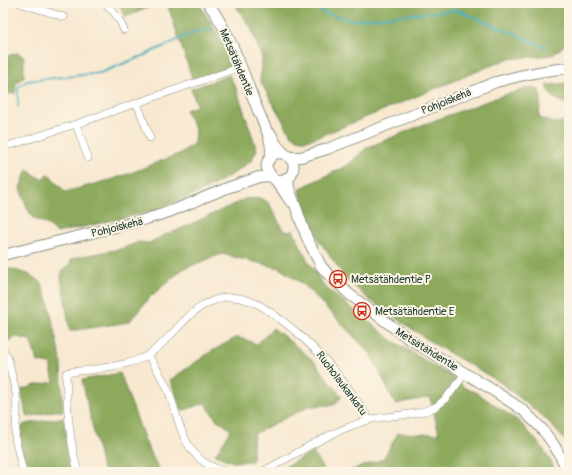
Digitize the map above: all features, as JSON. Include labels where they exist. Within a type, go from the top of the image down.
[{"type":"main road","name":"Metsätähdentie","points":[[208,3],[224,28],[264,123],[270,145],[271,154],[269,160]]},
{"type":"main road","name":"Pohjoiskehä","points":[[288,156],[301,157],[327,149],[496,82],[551,69],[569,68]]},
{"type":"main road","name":"Metsätähdentie","points":[[264,123],[279,147],[288,156]]},
{"type":"main road","name":"Pohjoiskehä","points":[[290,175],[303,163],[327,149]]},
{"type":"main road","points":[[277,154],[288,156],[294,162],[290,175],[284,180],[272,178],[267,168],[272,155],[277,154]]},
{"type":"main road","name":"Pohjoiskehä","points":[[227,188],[256,172],[269,160]]},
{"type":"main road","name":"Metsätähdentie","points":[[290,175],[289,188],[307,238],[321,266],[334,281],[373,313],[409,339],[523,410],[542,429],[554,445],[568,472]]},
{"type":"main road","name":"Pohjoiskehä","points":[[3,255],[143,220],[168,212],[227,188],[259,178],[272,178]]},
{"type":"main road","name":"Metsätähdentie","points":[[272,178],[283,190],[298,214]]},
{"type":"street","points":[[20,3],[64,17]]},
{"type":"street","points":[[105,3],[116,14],[124,30]]},
{"type":"street","points":[[11,145],[241,67]]},
{"type":"street","points":[[137,103],[150,138]]},
{"type":"street","points":[[76,124],[88,158]]},
{"type":"street","name":"Ruoholaukankatu","points":[[78,472],[71,441],[67,411],[66,373],[134,361],[148,355],[198,309],[209,302],[226,297],[243,298],[260,304],[318,350],[352,392],[369,420]]},
{"type":"street","points":[[3,350],[8,359],[16,394],[17,412],[15,438],[23,472]]},
{"type":"street","points":[[148,355],[167,389],[180,430],[190,449],[203,461],[219,470],[230,472]]},
{"type":"street","points":[[262,472],[291,457],[315,442],[339,431],[369,420],[423,411],[435,406],[442,401],[465,373]]},
{"type":"green space","points":[[118,3],[159,3],[126,17]]},
{"type":"green space","points":[[167,3],[199,3],[225,47],[233,66],[193,81]]},
{"type":"green space","points":[[234,3],[569,3],[569,41],[553,55],[507,59],[323,135],[303,140],[295,138],[291,135],[260,81],[262,58],[251,28]]},
{"type":"green space","points":[[18,53],[24,57],[24,77],[16,83],[15,93],[8,94],[3,86],[3,57]]},
{"type":"green space","points":[[229,75],[236,88],[257,150],[251,161],[233,174],[203,191],[158,210],[57,233],[47,224],[34,219],[27,208],[20,188],[27,169],[41,179],[49,174],[65,192],[128,174],[181,153],[194,143],[195,129],[185,110],[197,106],[191,89]]},
{"type":"green space","points":[[569,83],[569,445],[547,420],[500,382],[434,344],[367,298],[344,276],[320,242],[310,222],[299,189],[348,165],[366,148],[422,125],[501,96],[533,87],[539,90],[541,97],[539,117],[547,121],[557,123],[564,121],[568,119],[568,108],[564,103],[551,95],[548,91],[547,85]]},
{"type":"green space","points":[[260,198],[269,203],[283,230],[289,232],[293,230],[308,261],[325,287],[393,341],[457,380],[465,388],[477,393],[520,422],[542,447],[557,472],[346,472],[383,459],[398,433],[439,434],[430,397],[395,404],[370,353],[303,284],[279,268],[222,254],[183,269],[151,296],[129,322],[70,331],[61,277],[63,269],[69,266],[72,259],[120,249],[139,242],[149,243],[245,199]]},
{"type":"green space","points":[[3,269],[11,269],[28,274],[41,282],[48,300],[61,362],[63,411],[54,411],[29,417],[26,415],[21,390],[36,385],[54,382],[50,364],[38,362],[30,340],[17,337],[3,343]]},
{"type":"green space","points":[[273,328],[313,360],[342,397],[334,405],[309,406],[254,434],[252,461],[233,462],[215,455],[231,430],[216,419],[205,403],[182,411],[170,380],[212,351],[237,337],[257,344]]},
{"type":"green space","points":[[120,373],[149,451],[161,472],[104,472],[82,380]]},
{"type":"green space","points":[[60,418],[64,419],[69,454],[74,472],[28,472],[21,444],[22,426],[25,424]]},
{"type":"green space","points":[[313,452],[325,472],[275,472]]},
{"type":"waterway","points":[[309,3],[322,12],[351,20],[457,10],[546,47]]},
{"type":"waterway","points":[[18,107],[18,87],[27,81],[100,73],[145,55],[197,31],[213,29]]},
{"type":"place","name":"Metsätähdentie P","points":[[338,279]]},
{"type":"place","name":"Metsätähdentie E","points":[[362,311]]}]
